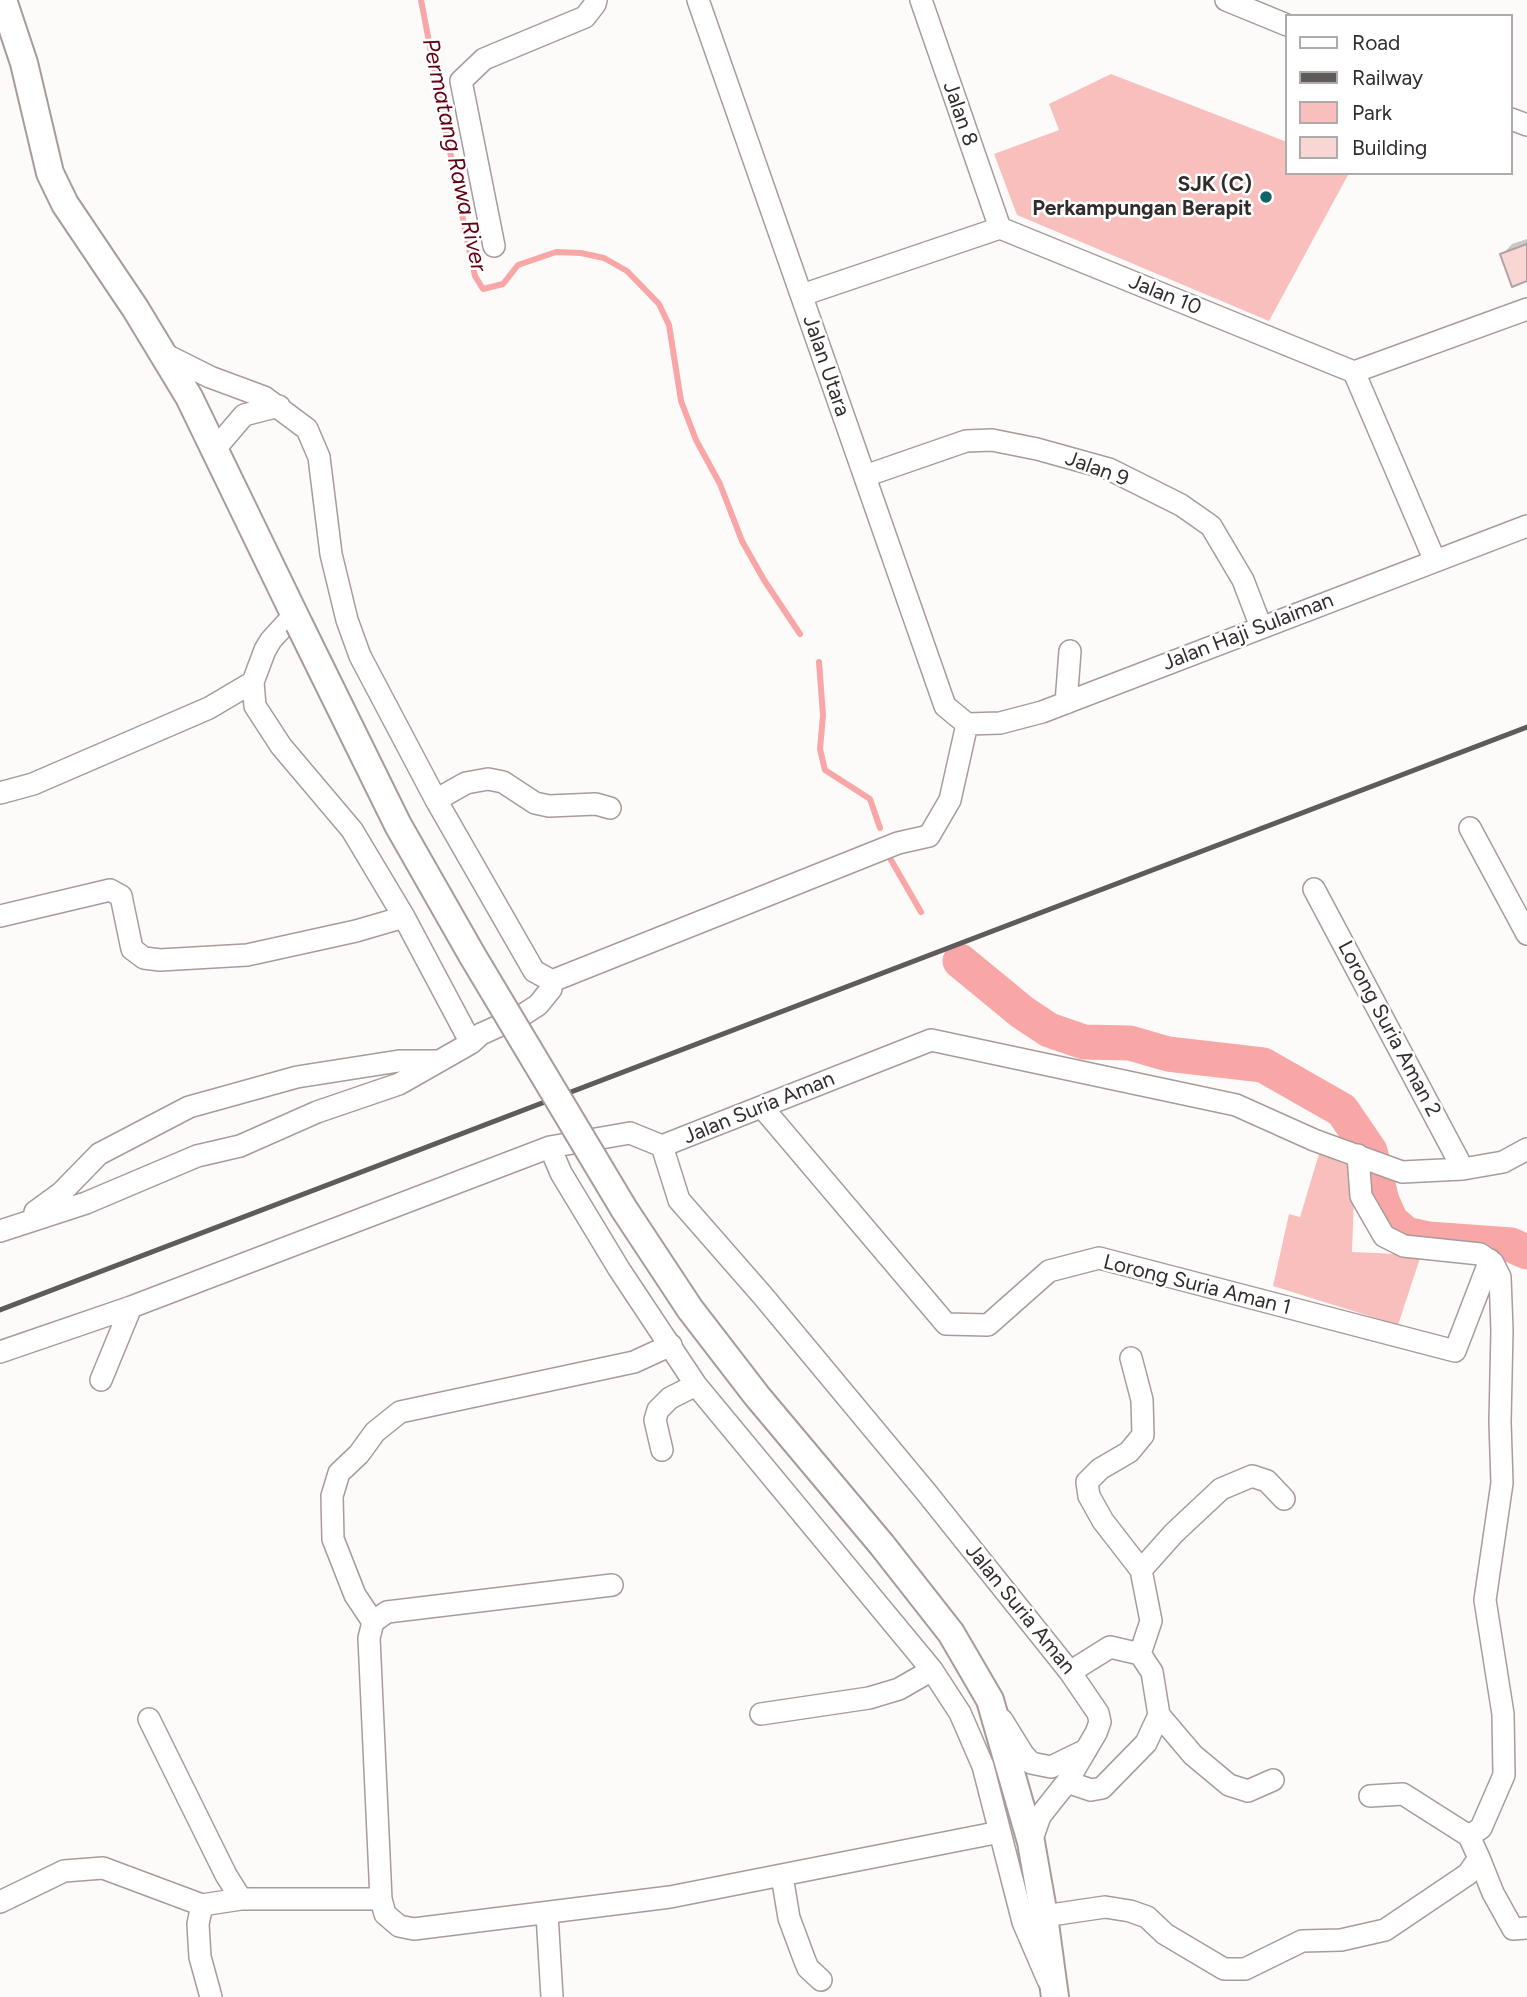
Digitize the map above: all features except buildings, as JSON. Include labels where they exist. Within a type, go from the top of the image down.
[{"type":"street","points":[[4,0],[24,63],[50,173],[65,204],[189,397],[398,825],[485,977],[624,1209],[690,1309],[757,1396],[882,1545],[951,1633],[1014,1741],[1031,1763],[1051,1767],[1087,1749]]},
{"type":"street","name":"Jalan Utara","points":[[698,0],[945,706],[967,724]]},
{"type":"street","name":"Jalan 8","points":[[921,0],[999,228]]},
{"type":"street","points":[[1236,2],[1286,25]]},
{"type":"street","points":[[494,246],[461,80],[484,59],[590,8]]},
{"type":"street","points":[[802,295],[999,228]]},
{"type":"street","name":"Jalan 10","points":[[999,228],[1354,372]]},
{"type":"street","points":[[1435,561],[1354,372],[1527,309]]},
{"type":"street","points":[[163,354],[210,377],[264,397],[307,429],[319,457],[331,554],[347,620],[360,656],[436,800],[534,971],[552,981]]},
{"type":"street","points":[[215,449],[244,415],[279,406]]},
{"type":"street","name":"Jalan 9","points":[[865,476],[966,441],[992,440],[1109,469],[1181,505],[1211,526],[1242,579],[1261,627]]},
{"type":"street","name":"Jalan Haji Sulaiman","points":[[967,724],[1000,723],[1066,703],[1527,526]]},
{"type":"street","points":[[296,619],[271,640],[253,682],[255,706],[281,746],[352,830],[404,917],[471,1043]]},
{"type":"street","points":[[1066,703],[1070,651]]},
{"type":"street","points":[[0,793],[33,784],[209,708],[253,682]]},
{"type":"street","points":[[552,981],[898,844],[929,836],[950,800],[967,724]]},
{"type":"street","points":[[436,800],[466,783],[488,779],[503,782],[535,803],[549,806],[596,804],[610,808]]},
{"type":"street","points":[[1470,828],[1527,934]]},
{"type":"street","name":"Lorong Suria Aman 2","points":[[1314,889],[1463,1169]]},
{"type":"street","points":[[0,916],[110,890],[121,896],[132,949],[144,958],[160,960],[247,955],[356,931],[404,917]]},
{"type":"street","points":[[9,1228],[86,1202],[197,1156],[240,1146],[328,1108],[399,1084],[471,1043],[481,1034],[538,1005],[551,989],[552,981]]},
{"type":"street","name":"Jalan Suria Aman","points":[[1031,1842],[1040,1816],[1067,1782],[1087,1749],[1100,1722],[1098,1713],[1070,1672],[780,1316],[679,1200],[662,1146],[931,1040],[1237,1105],[1314,1140],[1402,1172],[1463,1169],[1503,1162],[1527,1149]]},
{"type":"street","points":[[9,1228],[61,1193],[99,1154],[189,1107],[297,1077],[399,1060],[438,1061]]},
{"type":"street","name":"Lorong Suria Aman 1","points":[[762,1107],[946,1324],[988,1325],[1049,1270],[1099,1258],[1455,1351],[1490,1260]]},
{"type":"street","points":[[0,1352],[131,1307],[550,1147],[631,1133],[662,1146]]},
{"type":"street","points":[[550,1147],[561,1173],[618,1269],[696,1385],[932,1670],[960,1713],[983,1766],[1023,1922],[1055,1996]]},
{"type":"street","points":[[1358,1155],[1361,1196],[1384,1236],[1404,1246],[1480,1254],[1493,1263],[1500,1277],[1502,1483],[1485,1600],[1503,1714],[1504,1774],[1481,1828],[1469,1836]]},
{"type":"street","points":[[101,1380],[131,1307]]},
{"type":"street","points":[[373,1622],[355,1595],[334,1539],[332,1496],[339,1473],[359,1454],[375,1432],[400,1412],[634,1362],[671,1345]]},
{"type":"street","points":[[1132,1358],[1142,1400],[1143,1435],[1129,1452],[1100,1469],[1087,1482],[1089,1496],[1103,1521],[1142,1570],[1151,1621],[1140,1654]]},
{"type":"street","points":[[662,1451],[655,1420],[658,1410],[670,1398],[696,1385]]},
{"type":"street","points":[[1142,1570],[1174,1533],[1222,1489],[1252,1476],[1267,1481],[1284,1499]]},
{"type":"street","points":[[612,1585],[387,1612],[373,1622],[369,1638],[381,1899],[385,1914],[399,1926],[414,1929],[670,1897],[1000,1832]]},
{"type":"street","points":[[1070,1672],[1111,1647],[1140,1654],[1152,1672],[1159,1715],[1193,1755],[1229,1785],[1248,1791],[1273,1780]]},
{"type":"street","points":[[761,1714],[869,1698],[899,1689],[932,1670]]},
{"type":"street","points":[[990,1700],[1031,1842],[1055,1996]]},
{"type":"street","points":[[1067,1782],[1091,1790],[1101,1788],[1146,1743],[1159,1715]]},
{"type":"street","points":[[149,1719],[226,1875],[241,1899]]},
{"type":"street","points":[[1370,1796],[1403,1794],[1469,1836],[1493,1893],[1513,1929],[1527,1928]]},
{"type":"street","points":[[1044,1916],[1105,1907],[1130,1911],[1147,1917],[1165,1934],[1224,1969],[1245,1969],[1302,1941],[1340,1940],[1385,1930],[1468,1874],[1479,1858]]},
{"type":"street","points":[[0,1902],[64,1871],[103,1868],[201,1905],[241,1899],[381,1899]]},
{"type":"street","points":[[782,1876],[789,1918],[805,1961],[808,1968],[821,1980]]},
{"type":"street","points":[[201,1905],[198,1924],[200,1957],[211,1997]]},
{"type":"street","points":[[547,1914],[552,1997]]},
{"type":"green space","points":[[1111,74],[1286,142],[1286,175],[1348,175],[1269,321],[1017,215],[994,154],[1059,130],[1049,104]]},
{"type":"green space","points":[[1319,1154],[1355,1168],[1352,1252],[1421,1255],[1398,1325],[1273,1286],[1289,1214],[1300,1217]]},
{"type":"waterway","name":"Permatang Rawa River","points":[[421,0],[475,276],[483,289],[503,284],[518,265],[556,252],[581,253],[604,258],[627,271],[659,304],[669,325],[681,401],[696,440],[720,484],[742,541],[800,634]]},
{"type":"waterway","name":"Permatang Rawa River","points":[[819,662],[823,715],[820,749],[825,770],[870,799],[880,828]]},
{"type":"waterway","name":"Permatang Rawa River","points":[[891,860],[921,912]]},
{"type":"waterway","name":"Permatang Rawa River","points":[[960,961],[1022,1012],[1049,1030],[1084,1042],[1130,1043],[1168,1054],[1263,1065],[1342,1110],[1370,1151],[1382,1201],[1391,1221],[1406,1234],[1429,1239],[1511,1245],[1527,1252]]},
{"type":"railway","points":[[0,1310],[1527,727]]},
{"type":"place","name":"SJK (C) Perkampungan Berapit","points":[[1266,197]]}]
